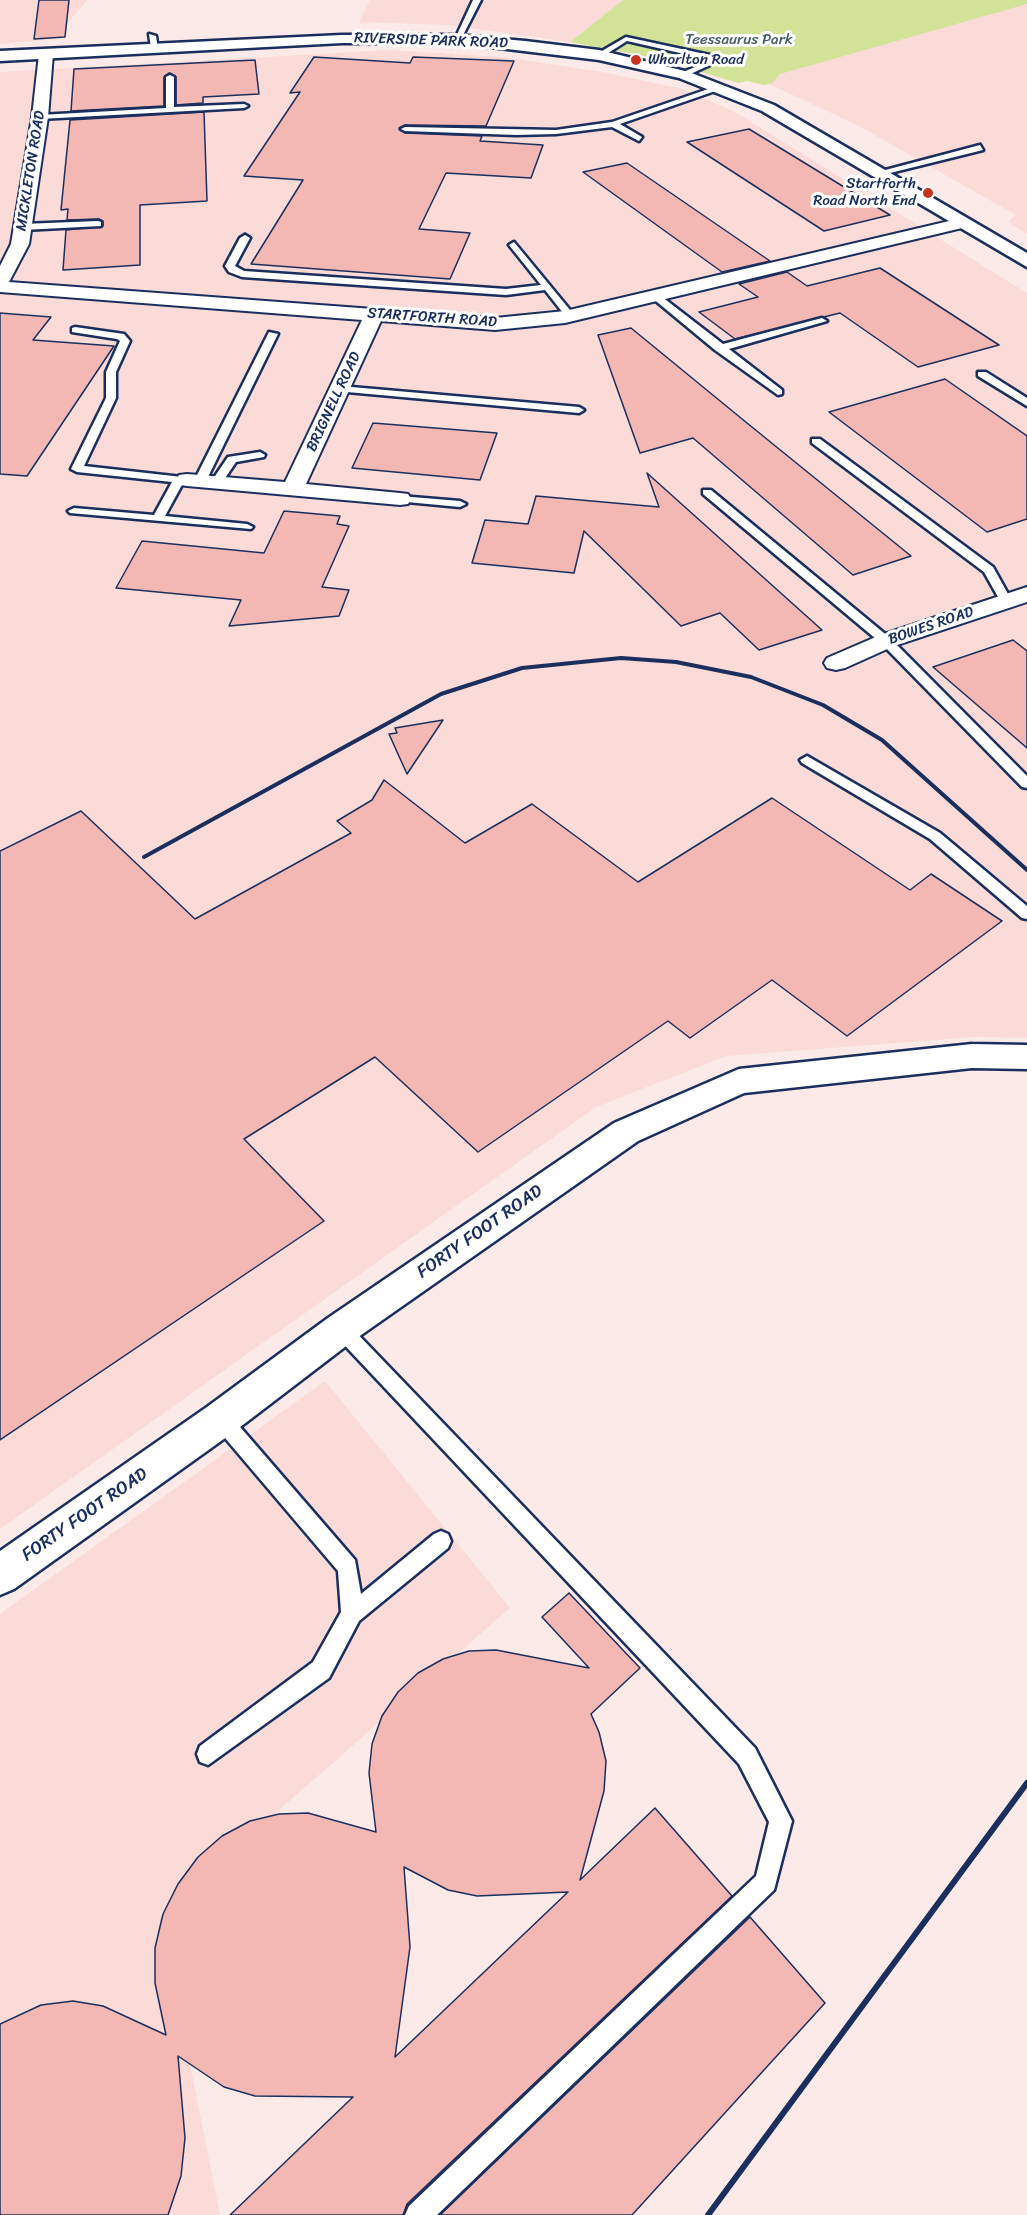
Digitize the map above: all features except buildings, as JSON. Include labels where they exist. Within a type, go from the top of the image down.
[{"type":"street","name":"RIVERSIDE PARK ROAD","points":[[0,56],[46,54],[154,42],[342,39],[457,39],[525,45],[599,56],[684,75],[768,108],[1027,261]]},
{"type":"street","name":"MICKLETON ROAD","points":[[0,285],[20,244],[40,117],[46,54]]},
{"type":"street","name":"STARTFORTH ROAD","points":[[0,285],[495,324],[570,316],[962,223]]},
{"type":"street","name":"BRIGNELL ROAD","points":[[293,489],[374,315]]},
{"type":"street","points":[[196,480],[400,499]]},
{"type":"street","points":[[1016,598],[1027,618]]},
{"type":"street","name":"BOWES ROAD","points":[[836,663],[886,642],[1016,598]]},
{"type":"street","name":"FORTY FOOT ROAD","points":[[0,1575],[221,1419],[341,1329],[626,1132],[739,1081],[972,1056],[1027,1057]]},
{"type":"lane","points":[[457,39],[477,0]]},
{"type":"lane","points":[[599,56],[626,39],[719,59],[684,75]]},
{"type":"lane","points":[[170,77],[170,110]]},
{"type":"lane","points":[[405,129],[556,132],[613,124],[720,88]]},
{"type":"lane","points":[[40,117],[244,106]]},
{"type":"lane","points":[[613,124],[639,139]]},
{"type":"lane","points":[[878,173],[980,148]]},
{"type":"lane","points":[[23,227],[98,224]]},
{"type":"lane","points":[[245,238],[230,266],[232,270],[242,274],[506,292],[547,287]]},
{"type":"lane","points":[[514,245],[570,316]]},
{"type":"lane","points":[[654,295],[778,392]]},
{"type":"lane","points":[[719,348],[822,321]]},
{"type":"lane","points":[[75,330],[120,336],[125,341],[111,372],[111,398],[77,469],[196,480]]},
{"type":"lane","points":[[196,480],[273,334]]},
{"type":"lane","points":[[982,374],[1027,403]]},
{"type":"lane","points":[[340,389],[579,410]]},
{"type":"lane","points":[[816,441],[988,570],[1016,598]]},
{"type":"lane","points":[[158,519],[196,480],[232,459],[260,456]]},
{"type":"lane","points":[[707,492],[886,642],[1027,784]]},
{"type":"lane","points":[[400,499],[460,504]]},
{"type":"lane","points":[[74,511],[247,527]]},
{"type":"lane","points":[[807,760],[935,836],[1027,914]]},
{"type":"lane","points":[[341,1329],[747,1756],[781,1821],[766,1882],[418,2215]]},
{"type":"lane","points":[[221,1419],[348,1567],[352,1614]]},
{"type":"lane","points":[[208,1754],[321,1670],[352,1614],[441,1540]]},
{"type":"shaded area","points":[[0,0],[87,0],[54,39],[0,44]]},
{"type":"shaded area","points":[[370,0],[623,0],[570,42],[448,25],[359,22]]},
{"type":"shaded area","points":[[1027,2],[1027,234],[1008,222],[1016,215],[857,125],[756,78]]},
{"type":"shaded area","points":[[389,50],[503,57],[602,72],[683,89],[735,112],[1027,293],[1027,1038],[976,1037],[726,1056],[596,1107],[0,1529],[0,72]]},
{"type":"shaded area","points":[[325,1381],[510,1608],[160,1914],[220,2215],[0,2215],[0,1614]]},
{"type":"green space","name":"Teessaurus Park","points":[[623,0],[1027,0],[1027,4],[780,74],[772,83],[764,85],[747,81],[738,83],[655,58],[570,42]]},
{"type":"railway","points":[[144,857],[441,694],[522,668],[621,658],[676,662],[751,677],[823,705],[882,740],[1027,870]]},
{"type":"railway","points":[[708,2215],[1027,1783]]},
{"type":"place","name":"Whorlton Road","points":[[636,60]]},
{"type":"place","name":"Startforth Road North End","points":[[928,193]]}]
